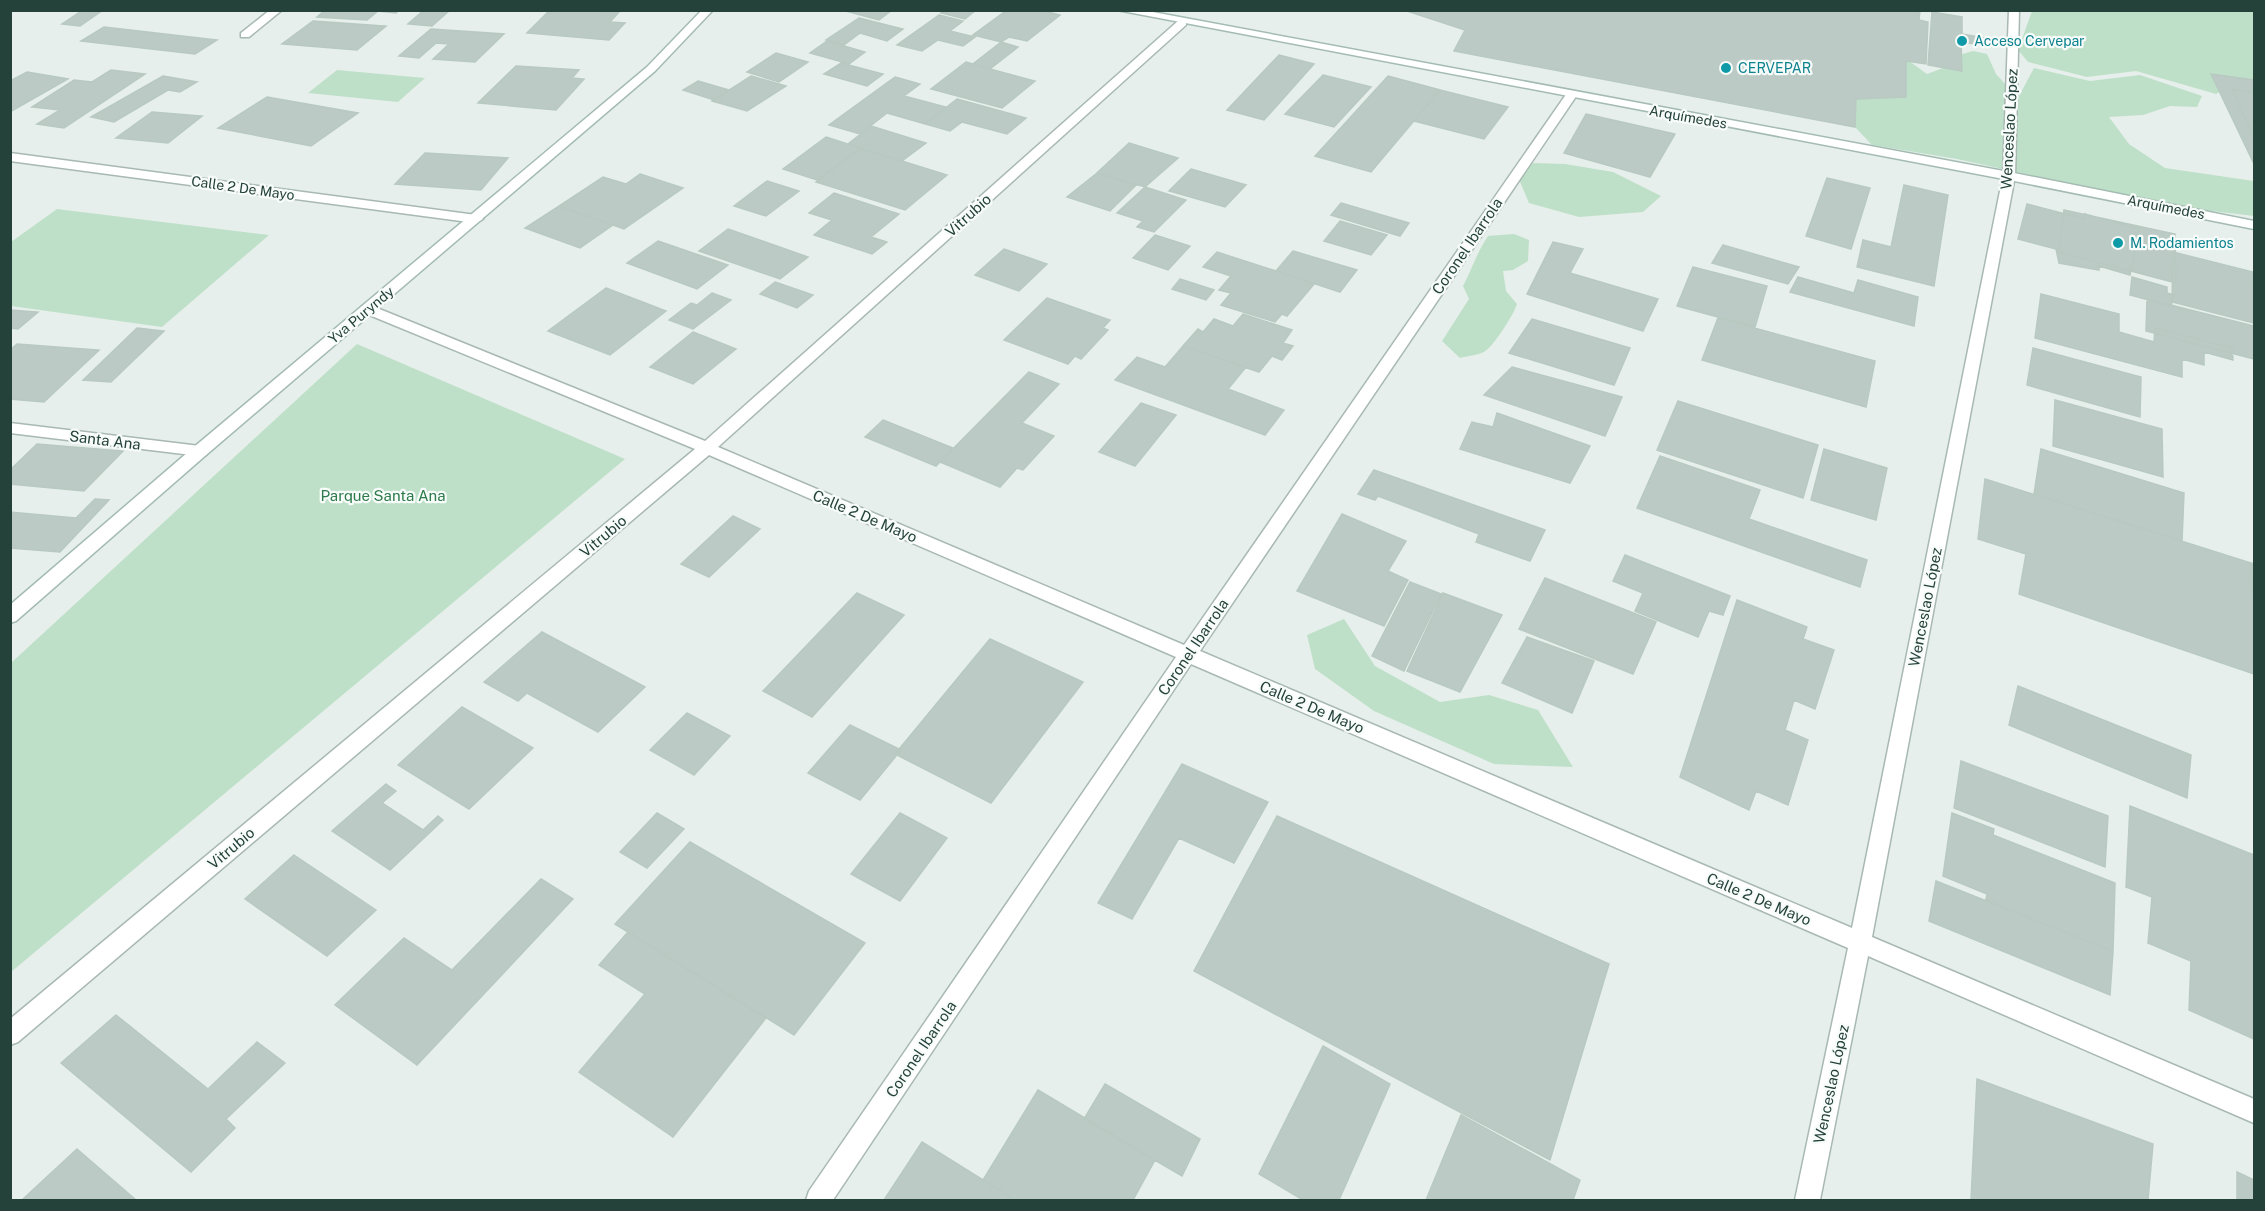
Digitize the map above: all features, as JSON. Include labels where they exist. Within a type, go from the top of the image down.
[{"type":"street","points":[[245,35],[277,10]]},
{"type":"street","name":"Yva Puryndy","points":[[10,616],[200,451],[651,69],[708,10]]},
{"type":"street","name":"Arquímedes","points":[[1122,10],[2009,176],[2254,225]]},
{"type":"street","name":"Wenceslao López","points":[[1807,1200],[1860,942],[2009,176],[2014,10]]},
{"type":"street","name":"Vitrubio","points":[[10,1034],[707,448],[1182,23]]},
{"type":"street","name":"Coronel Ibarrola","points":[[818,1200],[1571,95]]},
{"type":"street","name":"Calle 2 De Mayo","points":[[10,157],[476,219]]},
{"type":"street","name":"Calle 2 De Mayo","points":[[367,309],[707,448],[2254,1111]]},
{"type":"street","name":"Santa Ana","points":[[10,428],[200,451]]},
{"type":"green space","points":[[2032,11],[2254,11],[2254,93],[2230,86],[2216,94],[2136,71],[2087,77],[2028,62],[2018,50]]},
{"type":"green space","points":[[1973,51],[1987,54],[1996,74],[2018,98],[2034,68],[2090,81],[2140,75],[2202,96],[2197,107],[2170,106],[2143,115],[2109,117],[2129,144],[2165,168],[2254,181],[2254,216],[2178,207],[1957,159],[1872,145],[1855,127],[1837,91],[1902,56],[1927,74],[1943,68],[1949,58]]},
{"type":"green space","points":[[337,70],[425,78],[398,102],[308,93]]},
{"type":"green space","points":[[1534,163],[1565,164],[1613,172],[1661,196],[1643,212],[1579,217],[1529,203],[1518,177],[1522,168]]},
{"type":"green space","points":[[57,209],[269,235],[162,327],[11,306],[11,242]]},
{"type":"green space","points":[[1514,234],[1529,240],[1528,261],[1513,270],[1503,271],[1506,291],[1517,304],[1515,309],[1503,330],[1488,349],[1482,353],[1460,358],[1442,341],[1469,299],[1463,286],[1488,236]]},
{"type":"green space","name":"Parque Santa Ana","points":[[357,344],[625,459],[11,972],[11,663]]},
{"type":"green space","points":[[1344,619],[1375,666],[1440,702],[1489,695],[1538,710],[1573,767],[1494,764],[1374,711],[1315,669],[1307,635]]},
{"type":"building","points":[[83,10],[103,10],[80,26],[62,24]]},
{"type":"building","points":[[325,10],[399,10],[396,13],[378,11],[367,20],[317,17]]},
{"type":"building","points":[[424,10],[450,10],[432,26],[408,24]]},
{"type":"building","points":[[550,10],[619,12],[610,22],[625,23],[609,40],[527,33]]},
{"type":"building","points":[[842,10],[892,10],[879,20]]},
{"type":"building","points":[[945,10],[976,10],[965,19],[941,13]]},
{"type":"building","points":[[1007,10],[1041,10],[1060,15],[1027,41],[1009,37],[1001,42],[973,35]]},
{"type":"building","name":"CERVEPAR","points":[[1404,10],[1920,10],[1919,20],[1928,22],[1926,64],[1906,61],[1906,97],[1856,99],[1855,127],[1454,51],[1465,30]]},
{"type":"building","name":"Acceso Cervepar","points":[[1932,12],[1962,17],[1962,34],[1995,40],[1995,47],[1961,42],[1962,71],[1928,65]]},
{"type":"building","points":[[939,15],[963,21],[950,31],[975,37],[963,46],[938,40],[922,51],[897,45]]},
{"type":"building","points":[[859,18],[903,29],[887,41],[860,33],[844,45],[826,40]]},
{"type":"building","points":[[313,21],[386,26],[357,50],[282,44]]},
{"type":"building","points":[[104,27],[217,40],[195,54],[81,41]]},
{"type":"building","points":[[431,29],[504,34],[475,62],[433,59],[449,44],[436,43],[419,58],[399,56]]},
{"type":"building","points":[[827,41],[865,52],[849,64],[810,53]]},
{"type":"building","points":[[1001,42],[1018,47],[990,69],[973,64]]},
{"type":"building","points":[[776,53],[808,62],[779,82],[747,72]]},
{"type":"building","points":[[1279,55],[1314,64],[1264,120],[1227,110]]},
{"type":"building","points":[[966,62],[1035,81],[1002,108],[931,89]]},
{"type":"building","points":[[841,63],[883,74],[867,86],[824,74]]},
{"type":"building","points":[[516,66],[579,70],[572,78],[584,79],[556,110],[478,103]]},
{"type":"building","points":[[111,70],[145,74],[64,128],[37,124],[60,110],[32,107],[74,80],[92,82]]},
{"type":"building","points":[[27,72],[68,79],[10,112],[10,81]]},
{"type":"building","points":[[2211,74],[2254,80],[2254,164]]},
{"type":"building","points":[[1323,75],[1371,87],[1334,127],[1285,114]]},
{"type":"building","points":[[163,76],[197,82],[180,92],[168,90],[114,122],[91,117]]},
{"type":"building","points":[[751,76],[786,86],[747,111],[712,101]]},
{"type":"building","points":[[1388,76],[1440,90],[1371,172],[1315,156]]},
{"type":"building","points":[[895,77],[920,84],[904,96],[946,107],[925,124],[887,113],[860,134],[829,125]]},
{"type":"building","points":[[698,81],[729,90],[714,100],[683,90]]},
{"type":"building","points":[[2232,89],[2254,93],[2254,138]]},
{"type":"building","points":[[1440,90],[1508,107],[1484,139],[1414,121]]},
{"type":"building","points":[[267,97],[358,113],[311,146],[218,128]]},
{"type":"building","points":[[957,99],[1026,118],[1007,134],[962,122],[950,131],[925,124]]},
{"type":"building","points":[[152,112],[202,116],[168,143],[116,138]]},
{"type":"building","points":[[1586,114],[1675,134],[1650,177],[1564,153]]},
{"type":"building","points":[[871,126],[926,143],[902,161],[848,144]]},
{"type":"building","points":[[826,137],[860,148],[817,180],[783,169]]},
{"type":"building","points":[[1129,143],[1178,158],[1145,187],[1097,173]]},
{"type":"building","points":[[860,149],[947,175],[905,210],[816,182]]},
{"type":"building","points":[[425,153],[508,158],[481,190],[395,184]]},
{"type":"building","points":[[1191,169],[1246,185],[1225,207],[1169,191]]},
{"type":"building","points":[[1097,173],[1136,185],[1110,211],[1067,197]]},
{"type":"building","points":[[640,174],[683,188],[624,229],[559,206],[603,177],[626,184]]},
{"type":"building","points":[[1827,178],[1870,188],[1851,249],[1806,236]]},
{"type":"building","points":[[767,181],[799,191],[766,216],[734,206]]},
{"type":"building","points":[[1904,185],[1948,195],[1934,286],[1857,267],[1863,240],[1891,247]]},
{"type":"building","points":[[1145,187],[1186,200],[1154,232],[1137,227],[1143,221],[1117,213]]},
{"type":"building","points":[[834,193],[899,214],[871,237],[887,242],[872,254],[814,235],[832,220],[809,213]]},
{"type":"building","points":[[1341,203],[1409,223],[1400,236],[1331,215]]},
{"type":"building","name":"M. Rodamientos","points":[[2027,204],[2084,219],[2085,214],[2139,229],[2130,275],[2099,266],[2099,270],[2059,263],[2056,249],[2018,239]]},
{"type":"building","points":[[559,206],[613,225],[580,248],[525,228]]},
{"type":"building","name":"M. Rodamientos","points":[[2064,210],[2175,234],[2176,283],[2059,252]]},
{"type":"building","points":[[1340,221],[1387,235],[1371,255],[1324,241]]},
{"type":"building","points":[[728,229],[808,257],[780,279],[699,251]]},
{"type":"building","points":[[1155,235],[1190,246],[1168,270],[1133,258]]},
{"type":"building","points":[[658,241],[728,265],[697,289],[627,263]]},
{"type":"building","points":[[1553,242],[1583,249],[1570,273],[1658,299],[1643,331],[1527,294]]},
{"type":"building","points":[[1723,245],[1799,267],[1788,284],[1712,263]]},
{"type":"building","points":[[1004,249],[1047,264],[1019,291],[975,275]]},
{"type":"building","points":[[1293,251],[1357,270],[1340,292],[1276,271]]},
{"type":"building","points":[[1217,252],[1314,284],[1287,316],[1282,314],[1275,322],[1221,305],[1231,293],[1219,290],[1231,276],[1203,267]]},
{"type":"building","points":[[2173,252],[2253,272],[2254,323],[2172,302]]},
{"type":"building","points":[[1693,267],[1767,286],[1755,327],[1677,306]]},
{"type":"building","points":[[1798,277],[1854,293],[1858,280],[1918,297],[1914,326],[1790,292]]},
{"type":"building","points":[[2132,277],[2167,287],[2167,293],[2174,295],[2171,306],[2130,295]]},
{"type":"building","points":[[1180,279],[1214,290],[1206,300],[1172,289]]},
{"type":"building","points":[[775,282],[813,295],[797,308],[760,294]]},
{"type":"building","points":[[606,288],[666,311],[610,355],[548,331]]},
{"type":"building","points":[[712,293],[731,300],[693,329],[669,320],[691,303],[697,305]]},
{"type":"building","points":[[2041,294],[2119,314],[2119,332],[2154,342],[2155,328],[2232,348],[2233,360],[2204,352],[2204,365],[2182,359],[2182,377],[2035,338]]},
{"type":"building","points":[[1047,298],[1110,320],[1103,328],[1108,330],[1081,359],[1075,356],[1068,364],[1004,340]]},
{"type":"building","points":[[2147,299],[2254,326],[2254,359],[2146,331]]},
{"type":"building","points":[[10,310],[38,312],[18,329],[10,328]]},
{"type":"building","points":[[1243,314],[1292,330],[1283,343],[1293,346],[1282,360],[1272,356],[1259,372],[1183,346],[1198,329],[1203,332],[1214,319],[1233,326]]},
{"type":"building","points":[[1718,318],[1875,361],[1866,407],[1702,360]]},
{"type":"building","points":[[1532,319],[1630,348],[1614,385],[1509,353]]},
{"type":"building","points":[[137,328],[164,331],[111,382],[83,380]]},
{"type":"building","points":[[693,332],[736,349],[693,384],[650,367]]},
{"type":"building","points":[[17,344],[99,350],[44,402],[10,399],[10,350]]},
{"type":"building","points":[[1183,346],[1246,367],[1228,389],[1284,410],[1265,435],[1115,380],[1137,357],[1165,367]]},
{"type":"building","points":[[2033,348],[2141,377],[2140,417],[2027,385]]},
{"type":"building","points":[[1512,367],[1622,397],[1605,436],[1484,395]]},
{"type":"building","points":[[1029,372],[1059,384],[1022,423],[1054,436],[1023,470],[1017,468],[1000,487],[940,462]]},
{"type":"building","points":[[2055,400],[2162,429],[2163,477],[2053,446]]},
{"type":"building","points":[[1678,401],[1818,445],[1803,498],[1657,450]]},
{"type":"building","points":[[1141,403],[1176,415],[1135,466],[1099,452]]},
{"type":"building","points":[[1497,413],[1590,446],[1570,483],[1460,449],[1472,422],[1493,427]]},
{"type":"building","points":[[883,420],[953,448],[936,466],[865,437]]},
{"type":"building","points":[[37,444],[123,451],[84,491],[10,484],[10,470]]},
{"type":"building","points":[[1824,449],[1887,468],[1876,520],[1811,500]]},
{"type":"building","points":[[2041,449],[2184,493],[2182,541],[2034,494]]},
{"type":"building","points":[[1660,456],[1760,490],[1749,519],[1867,560],[1860,587],[1637,508]]},
{"type":"building","points":[[1374,470],[1545,530],[1530,561],[1476,542],[1479,534],[1378,496],[1375,500],[1358,494]]},
{"type":"building","points":[[1985,479],[2251,563],[2254,674],[2019,594],[2026,554],[1978,539]]},
{"type":"building","points":[[95,499],[109,500],[60,552],[10,548],[10,512],[76,518]]},
{"type":"building","points":[[1342,514],[1406,541],[1388,571],[1408,580],[1384,626],[1297,591]]},
{"type":"building","points":[[733,516],[760,529],[709,577],[681,564]]},
{"type":"building","points":[[1625,555],[1730,596],[1723,615],[1709,611],[1698,637],[1635,611],[1643,593],[1613,581]]},
{"type":"building","points":[[2251,563],[2254,564],[2254,609]]},
{"type":"building","points":[[1545,578],[1656,622],[1633,674],[1519,629]]},
{"type":"building","points":[[1410,582],[1441,594],[1404,671],[1372,656]]},
{"type":"building","points":[[857,593],[904,615],[812,717],[763,691]]},
{"type":"building","points":[[1443,593],[1502,615],[1460,692],[1407,671]]},
{"type":"building","points":[[1737,600],[1807,627],[1803,639],[1834,650],[1815,709],[1794,700],[1785,730],[1808,740],[1788,805],[1756,791],[1749,810],[1680,777]]},
{"type":"building","points":[[542,632],[645,687],[598,732],[527,693],[518,701],[484,682]]},
{"type":"building","points":[[1527,637],[1594,661],[1572,713],[1502,683]]},
{"type":"building","points":[[990,639],[1083,682],[991,803],[895,754]]},
{"type":"building","points":[[2018,686],[2191,755],[2187,798],[2009,725]]},
{"type":"building","points":[[462,707],[533,748],[469,809],[398,765]]},
{"type":"building","points":[[687,713],[730,736],[694,775],[650,750]]},
{"type":"building","points":[[850,725],[901,750],[860,800],[808,773]]},
{"type":"building","points":[[1961,761],[2108,816],[2105,867],[1954,808]]},
{"type":"building","points":[[1182,764],[1268,802],[1234,863],[1179,838],[1132,919],[1098,903]]},
{"type":"building","points":[[386,784],[396,791],[382,803],[423,830],[438,816],[443,820],[390,870],[332,831]]},
{"type":"building","points":[[2130,806],[2254,855],[2254,1039],[2189,1010],[2191,961],[2148,943],[2152,897],[2126,887]]},
{"type":"building","points":[[657,813],[684,829],[647,868],[620,852]]},
{"type":"building","points":[[900,813],[947,838],[900,901],[851,874]]},
{"type":"building","points":[[1952,813],[1994,829],[1993,835],[2115,883],[2113,951],[1986,900],[1987,894],[1943,876]]},
{"type":"building","points":[[1277,816],[1609,964],[1550,1160],[1194,971]]},
{"type":"building","points":[[690,842],[865,943],[794,1035],[615,924]]},
{"type":"building","points":[[294,855],[376,910],[327,956],[245,899]]},
{"type":"building","points":[[541,879],[573,899],[417,1065],[335,1005],[404,938],[452,970]]},
{"type":"building","points":[[1936,881],[2113,951],[2110,995],[1929,921]]},
{"type":"building","points":[[628,932],[766,1018],[673,1137],[579,1072],[645,994],[599,965]]},
{"type":"building","points":[[116,1015],[208,1089],[257,1042],[285,1063],[226,1119],[235,1128],[191,1172],[61,1063]]},
{"type":"building","points":[[1323,1046],[1390,1084],[1339,1200],[1303,1200],[1259,1174]]},
{"type":"building","points":[[1977,1079],[2153,1144],[2148,1200],[1971,1200]]},
{"type":"building","points":[[1105,1084],[1200,1139],[1182,1176],[1084,1119]]},
{"type":"building","points":[[1038,1090],[1155,1160],[1133,1200],[1015,1200],[983,1180]]},
{"type":"building","points":[[1461,1115],[1580,1180],[1573,1200],[1426,1200]]},
{"type":"building","points":[[922,1142],[983,1180],[1015,1200],[884,1200]]},
{"type":"building","points":[[77,1149],[136,1200],[22,1200]]},
{"type":"building","points":[[2237,1172],[2254,1180],[2254,1200],[2237,1200]]},
{"type":"place","name":"Acceso Cervepar","points":[[1962,41]]},
{"type":"place","name":"CERVEPAR","points":[[1726,68]]},
{"type":"place","name":"M. Rodamientos","points":[[2118,243]]}]
